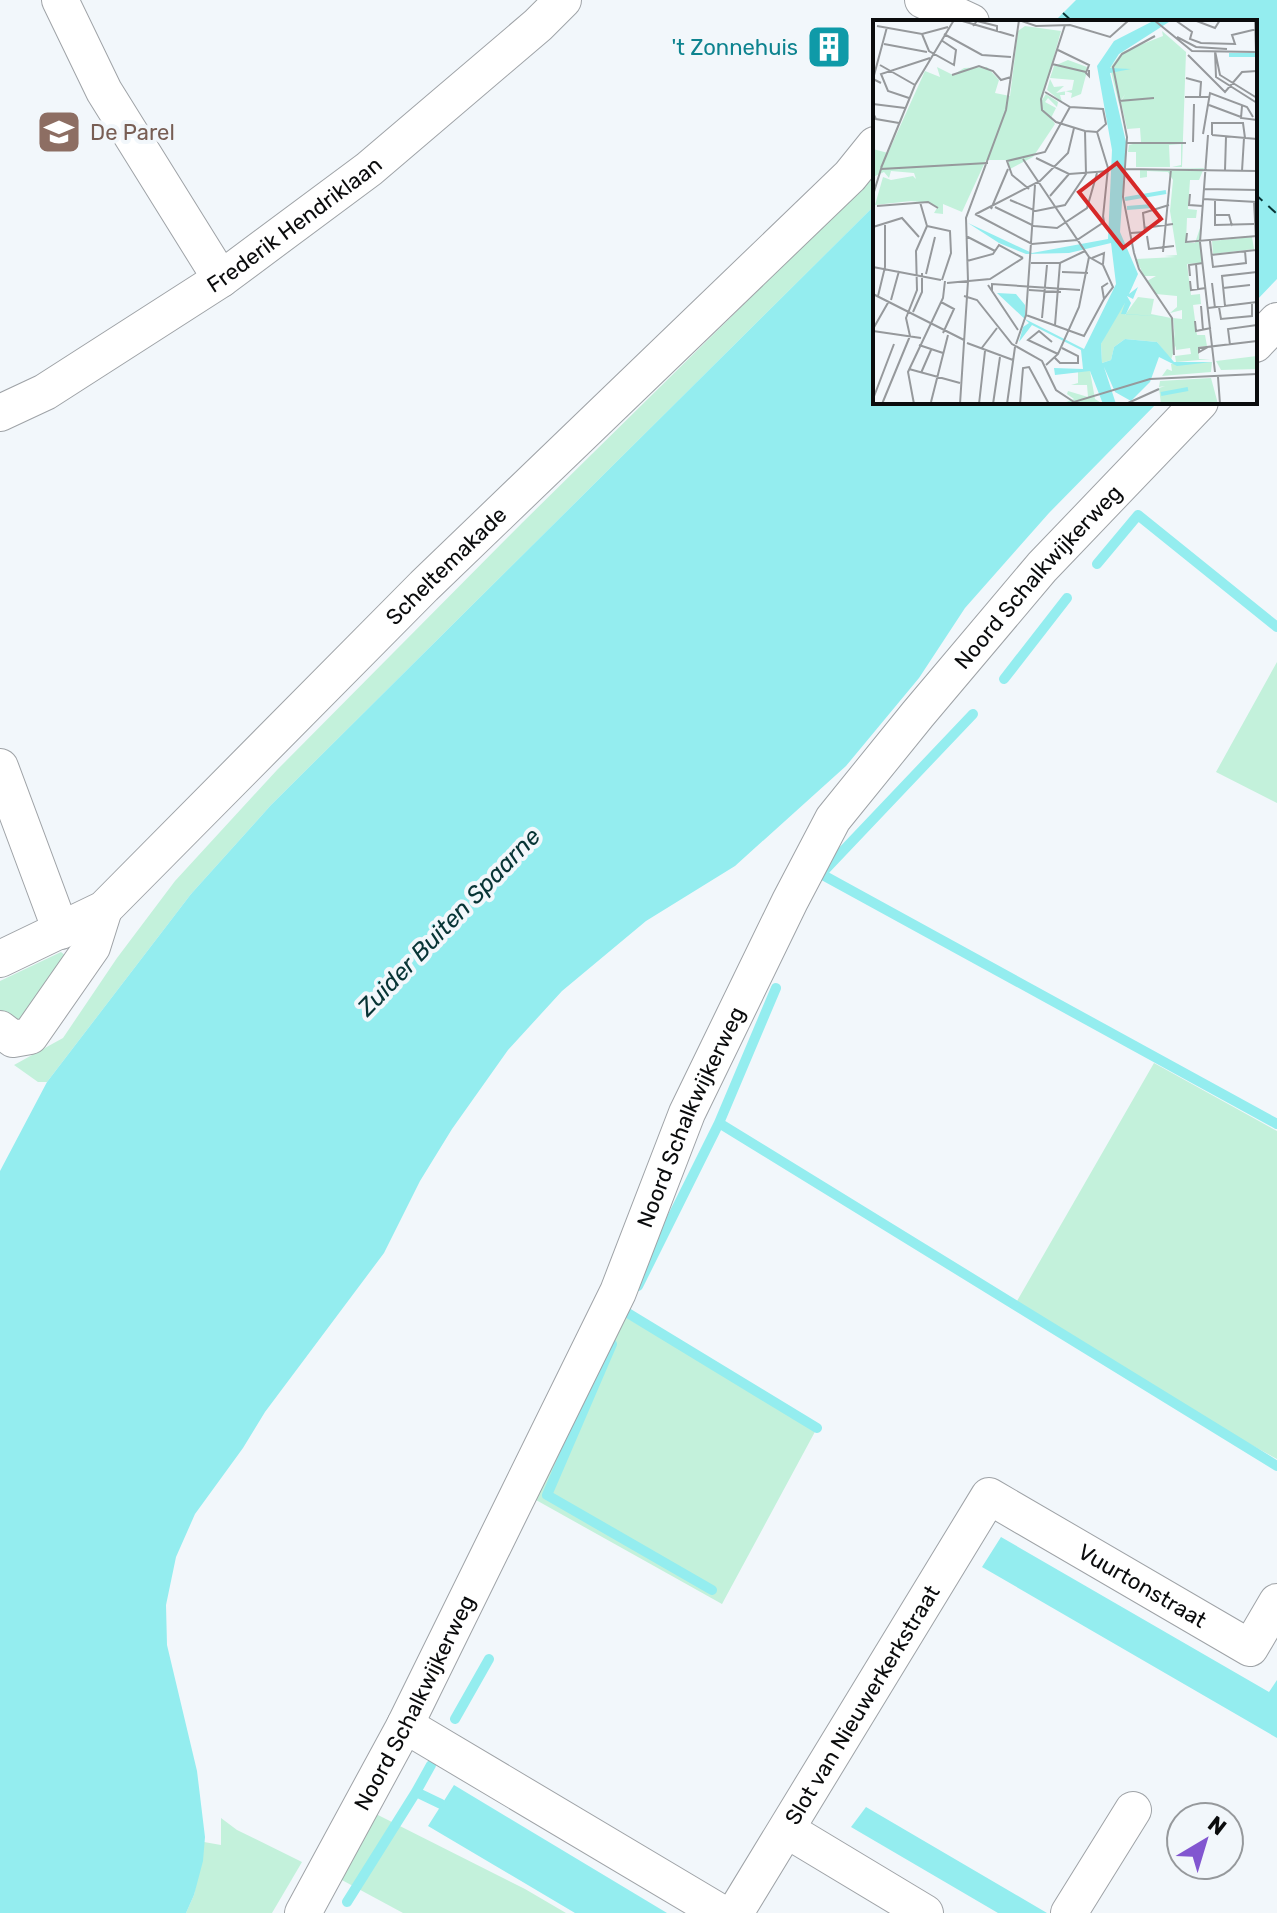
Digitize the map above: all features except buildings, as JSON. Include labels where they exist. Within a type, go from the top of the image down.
[{"type":"street","points":[[60,0],[104,91],[221,279]]},
{"type":"street","name":"Frederik Hendriklaan","points":[[0,413],[45,392],[221,279],[369,169],[538,25],[563,0]]},
{"type":"street","points":[[923,0],[969,20]]},
{"type":"street","points":[[976,20],[992,0]]},
{"type":"street","name":"Scheltemakade","points":[[0,959],[104,909],[424,586],[839,187],[873,147]]},
{"type":"street","points":[[1257,342],[1277,321]]},
{"type":"street","name":"Noord Schalkwijkerweg","points":[[303,1913],[405,1725],[618,1292],[687,1113],[833,819],[1042,567],[1198,404]]},
{"type":"street","points":[[0,767],[61,931]]},
{"type":"street","points":[[0,1029],[13,1039],[30,1036],[92,947],[104,909]]},
{"type":"street","name":"Vuurtonstraat","points":[[989,1496],[1250,1648],[1277,1602]]},
{"type":"street","name":"Slot van Nieuwerkerkstraat","points":[[735,1913],[989,1496]]},
{"type":"street","points":[[405,1725],[721,1913]]},
{"type":"street","points":[[1069,1913],[1133,1810]]},
{"type":"street","points":[[787,1830],[925,1913]]},
{"type":"green space","points":[[873,177],[873,207],[271,805],[191,894],[47,1082],[38,1082],[14,1065],[63,1038],[117,958],[175,881],[277,770]]},
{"type":"green space","points":[[1277,662],[1277,803],[1216,772]]},
{"type":"green space","points":[[61,952],[66,956],[19,1028],[0,1012],[0,981]]},
{"type":"green space","points":[[1154,1063],[1277,1131],[1277,1459],[1090,1356],[1017,1301]]},
{"type":"green space","points":[[615,1311],[817,1428],[722,1604],[536,1500]]},
{"type":"green space","points":[[376,1814],[566,1913],[403,1913],[340,1879]]},
{"type":"green space","points":[[221,1818],[237,1830],[302,1862],[272,1913],[186,1913],[194,1895],[204,1842],[221,1845]]},
{"type":"water","points":[[1076,0],[1277,0],[1277,279],[1257,300],[1257,20],[1056,20]]},
{"type":"water","name":"Zuider Buiten Spaarne","points":[[873,207],[873,404],[1156,404],[1049,513],[965,608],[919,678],[846,766],[735,866],[646,921],[562,991],[508,1050],[452,1129],[420,1181],[384,1253],[265,1412],[195,1514],[176,1557],[166,1605],[167,1645],[197,1771],[205,1837],[203,1861],[186,1913],[0,1913],[0,1171],[47,1082],[191,894],[271,805]]},
{"type":"water","points":[[1001,1537],[1269,1692],[1277,1680],[1277,1738],[982,1567]]},
{"type":"water","points":[[454,1785],[667,1913],[575,1913],[428,1826]]},
{"type":"water","points":[[866,1807],[1047,1913],[998,1913],[851,1827]]},
{"type":"waterway","points":[[1097,564],[1138,515],[1277,627]]},
{"type":"waterway","points":[[1004,679],[1067,598]]},
{"type":"waterway","points":[[973,714],[821,874],[1277,1124]]},
{"type":"waterway","points":[[776,988],[719,1123],[1277,1466]]},
{"type":"waterway","points":[[638,1286],[719,1123]]},
{"type":"waterway","points":[[626,1312],[817,1428]]},
{"type":"waterway","points":[[612,1344],[547,1495],[712,1590]]},
{"type":"waterway","points":[[455,1719],[489,1659]]},
{"type":"waterway","points":[[431,1765],[416,1792],[441,1804]]},
{"type":"waterway","points":[[347,1902],[416,1792]]},
{"type":"ferry route","points":[[1063,13],[1071,20]]},
{"type":"ferry route","points":[[1257,196],[1277,214]]},
{"type":"place","name":"'t Zonnehuis","points":[[829,47]]},
{"type":"place","name":"De Parel","points":[[59,132]]}]
